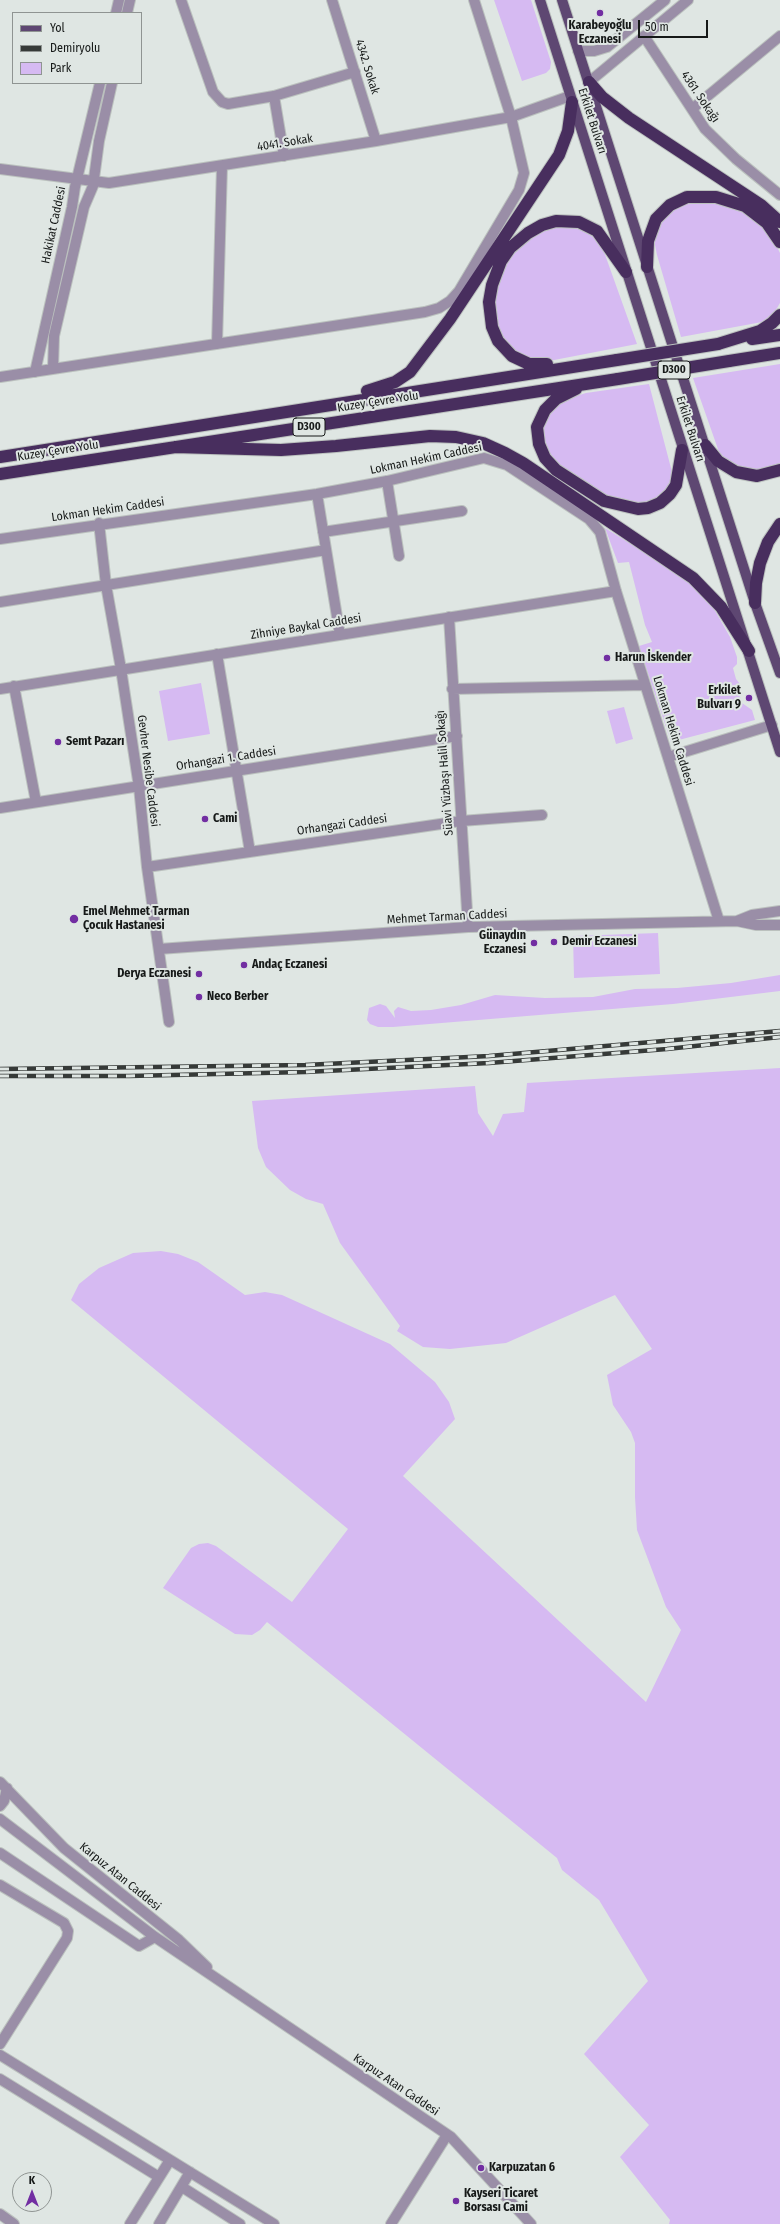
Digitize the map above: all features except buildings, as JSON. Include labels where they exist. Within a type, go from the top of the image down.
[{"type":"highway","points":[[589,82],[602,97],[629,118],[761,205],[780,222]]},
{"type":"highway","points":[[242,418],[279,406],[376,389],[395,382],[410,372],[450,319],[553,166],[568,131],[571,99]]},
{"type":"highway","points":[[647,267],[648,241],[656,219],[670,205],[687,197],[716,197],[744,206],[767,223],[780,242]]},
{"type":"highway","points":[[588,364],[529,364],[518,360],[506,351],[495,334],[490,319],[490,293],[498,268],[510,248],[528,233],[542,225],[564,221],[579,222],[597,231],[626,272]]},
{"type":"highway","points":[[718,344],[760,331],[772,323],[780,315]]},
{"type":"highway","name":"D300","points":[[718,344],[780,335]]},
{"type":"highway","name":"Kuzey Çevre Yolu","points":[[0,458],[242,418],[718,344]]},
{"type":"highway","name":"Kuzey Çevre Yolu","points":[[0,474],[729,361],[780,355]]},
{"type":"highway","points":[[587,384],[556,399],[545,410],[538,422],[537,437],[542,451],[550,464],[562,475],[604,501],[630,508],[648,508],[660,503],[674,490],[682,450]]},
{"type":"highway","points":[[175,447],[225,450],[289,450],[430,436],[456,437],[483,443],[523,463],[693,578],[721,607],[749,651]]},
{"type":"highway","points":[[705,445],[718,461],[736,472],[757,476],[780,470]]},
{"type":"highway","points":[[755,603],[756,583],[760,563],[768,542],[780,524]]},
{"type":"main road","name":"Erkilet Bulvarı","points":[[540,0],[682,450],[749,651],[780,752]]},
{"type":"main road","name":"Erkilet Bulvarı","points":[[562,0],[755,603],[780,673]]},
{"type":"street","points":[[116,12],[119,0]]},
{"type":"street","points":[[127,12],[130,0]]},
{"type":"street","points":[[181,0],[216,98],[228,104],[274,96],[355,72]]},
{"type":"street","name":"4342. Sokak","points":[[332,0],[376,141]]},
{"type":"street","points":[[0,377],[432,310],[450,301],[459,291],[522,184],[524,167],[511,117],[474,0]]},
{"type":"street","points":[[578,50],[594,51],[607,47],[665,0]]},
{"type":"street","points":[[589,82],[688,0]]},
{"type":"street","name":"4361. Sokağı","points":[[644,36],[705,129],[720,144],[780,195]]},
{"type":"street","points":[[692,109],[780,36]]},
{"type":"street","name":"Hakikat Caddesi","points":[[35,372],[72,207],[77,178],[100,84]]},
{"type":"street","name":"Hakikat Caddesi","points":[[54,369],[54,336],[84,207],[94,180],[99,141],[112,84]]},
{"type":"street","points":[[274,96],[284,156]]},
{"type":"street","name":"4041. Sokak","points":[[0,169],[110,183],[376,141],[511,117],[571,99]]},
{"type":"street","points":[[217,344],[222,166]]},
{"type":"street","name":"Lokman Hekim Caddesi","points":[[0,539],[99,523],[318,494],[387,481],[484,458],[499,461],[593,523],[602,537],[616,591],[719,921]]},
{"type":"street","points":[[387,481],[398,556]]},
{"type":"street","points":[[318,494],[340,635]]},
{"type":"street","points":[[323,532],[462,511]]},
{"type":"street","name":"Gevher Nesibe Caddesi","points":[[99,523],[106,585],[121,669],[139,787],[147,867],[169,1022]]},
{"type":"street","points":[[0,602],[326,550]]},
{"type":"street","name":"Zihniye Baykal Caddesi","points":[[0,689],[616,591]]},
{"type":"street","name":"Süavi Yüzbaşı Halil Sokağı","points":[[449,617],[452,689],[457,736],[468,928]]},
{"type":"street","points":[[217,654],[250,852]]},
{"type":"street","points":[[452,689],[646,685]]},
{"type":"street","points":[[14,686],[36,802]]},
{"type":"street","points":[[668,757],[772,725]]},
{"type":"street","name":"Orhangazi 1. Caddesi","points":[[0,808],[457,736]]},
{"type":"street","name":"Orhangazi Caddesi","points":[[147,867],[461,821],[542,815]]},
{"type":"street","name":"Mehmet Tarman Caddesi","points":[[737,921],[752,915],[780,911]]},
{"type":"street","name":"Mehmet Tarman Caddesi","points":[[159,949],[468,928],[719,921],[737,921],[756,925],[780,925]]},
{"type":"street","points":[[0,1806],[4,1801],[4,1785]]},
{"type":"street","name":"Karpuz Atan Caddesi","points":[[4,1785],[64,1848],[179,1940],[229,1987]]},
{"type":"street","name":"Karpuz Atan Caddesi","points":[[0,1819],[155,1937],[447,2135],[481,2168],[531,2224]]},
{"type":"street","points":[[0,1853],[139,1946],[155,1937]]},
{"type":"street","points":[[0,1885],[64,1923],[68,1931],[67,1938],[4,2030],[0,2044]]},
{"type":"street","points":[[0,2055],[274,2224]]},
{"type":"street","points":[[0,2079],[159,2177]]},
{"type":"street","points":[[391,2224],[447,2135]]},
{"type":"street","points":[[130,2224],[170,2160]]},
{"type":"street","points":[[159,2224],[190,2172]]},
{"type":"street","points":[[182,2187],[240,2224]]},
{"type":"street","points":[[0,2214],[14,2224]]},
{"type":"green space","points":[[494,0],[531,0],[551,62],[550,69],[546,73],[522,81]]},
{"type":"green space","points":[[696,200],[736,206],[758,221],[774,241],[780,253],[780,303],[774,313],[762,322],[681,337],[654,240],[658,225],[671,209]]},
{"type":"green space","points":[[555,226],[579,228],[596,239],[603,249],[637,344],[549,361],[535,360],[521,356],[509,347],[498,331],[494,299],[501,270],[519,246],[542,230]]},
{"type":"green space","points":[[780,364],[780,465],[766,470],[745,470],[728,461],[719,452],[693,378]]},
{"type":"green space","points":[[649,384],[672,472],[670,484],[660,497],[643,505],[610,498],[556,463],[546,449],[542,425],[557,402],[586,393]]},
{"type":"green space","points":[[605,528],[694,583],[705,593],[730,637],[737,657],[737,664],[733,668],[736,679],[740,684],[739,694],[742,703],[752,710],[755,720],[671,742],[639,646],[652,642],[645,625],[629,562],[618,563]]},
{"type":"green space","points":[[201,683],[210,734],[168,741],[159,691]]},
{"type":"green space","points":[[624,707],[633,739],[616,744],[607,711]]},
{"type":"green space","points":[[658,933],[660,974],[574,978],[573,936]]},
{"type":"green space","points":[[780,975],[780,991],[673,1004],[393,1027],[378,1027],[370,1024],[367,1020],[369,1008],[380,1004],[386,1006],[395,1018],[394,1011],[398,1007],[411,1011],[431,1010],[461,1005],[495,995],[545,998],[593,997],[635,989],[677,988],[731,983]]},
{"type":"green space","points":[[780,1068],[780,2224],[669,2224],[670,2220],[620,2157],[649,2125],[584,2054],[648,1981],[599,1900],[562,1870],[557,1858],[267,1622],[260,1630],[252,1635],[235,1634],[163,1588],[191,1548],[199,1544],[208,1543],[216,1546],[292,1602],[348,1529],[71,1300],[79,1284],[99,1268],[133,1253],[161,1251],[178,1254],[198,1262],[245,1295],[265,1292],[282,1295],[390,1344],[435,1382],[449,1402],[455,1419],[403,1476],[646,1702],[681,1630],[666,1607],[637,1530],[635,1497],[635,1443],[631,1432],[613,1405],[607,1375],[652,1349],[615,1295],[506,1343],[450,1349],[423,1347],[397,1331],[400,1326],[340,1243],[323,1204],[306,1199],[290,1190],[266,1167],[258,1148],[252,1101],[475,1086],[478,1113],[493,1136],[503,1114],[524,1112],[527,1083]]},
{"type":"railway","points":[[0,1069],[305,1065],[489,1056],[780,1031]]},
{"type":"railway","points":[[0,1076],[129,1076],[305,1072],[489,1063],[667,1049],[780,1037]]},
{"type":"place","name":"Karabeyoğlu Eczanesi","points":[[600,13]]},
{"type":"place","name":"Harun İskender","points":[[607,658]]},
{"type":"place","name":"Erkilet Bulvarı 9","points":[[749,698]]},
{"type":"place","name":"Semt Pazarı","points":[[58,742]]},
{"type":"place","name":"Cami","points":[[205,819]]},
{"type":"place","name":"Emel Mehmet Tarman Çocuk Hastanesi","points":[[74,919]]},
{"type":"place","name":"Demir Eczanesi","points":[[554,942]]},
{"type":"place","name":"Günaydın Eczanesi","points":[[534,943]]},
{"type":"place","name":"Andaç Eczanesi","points":[[244,965]]},
{"type":"place","name":"Derya Eczanesi","points":[[199,974]]},
{"type":"place","name":"Neco Berber","points":[[199,997]]},
{"type":"place","name":"Karpuzatan 6","points":[[481,2168]]},
{"type":"place","name":"Kayseri Ticaret Borsası Cami","points":[[456,2201]]}]
